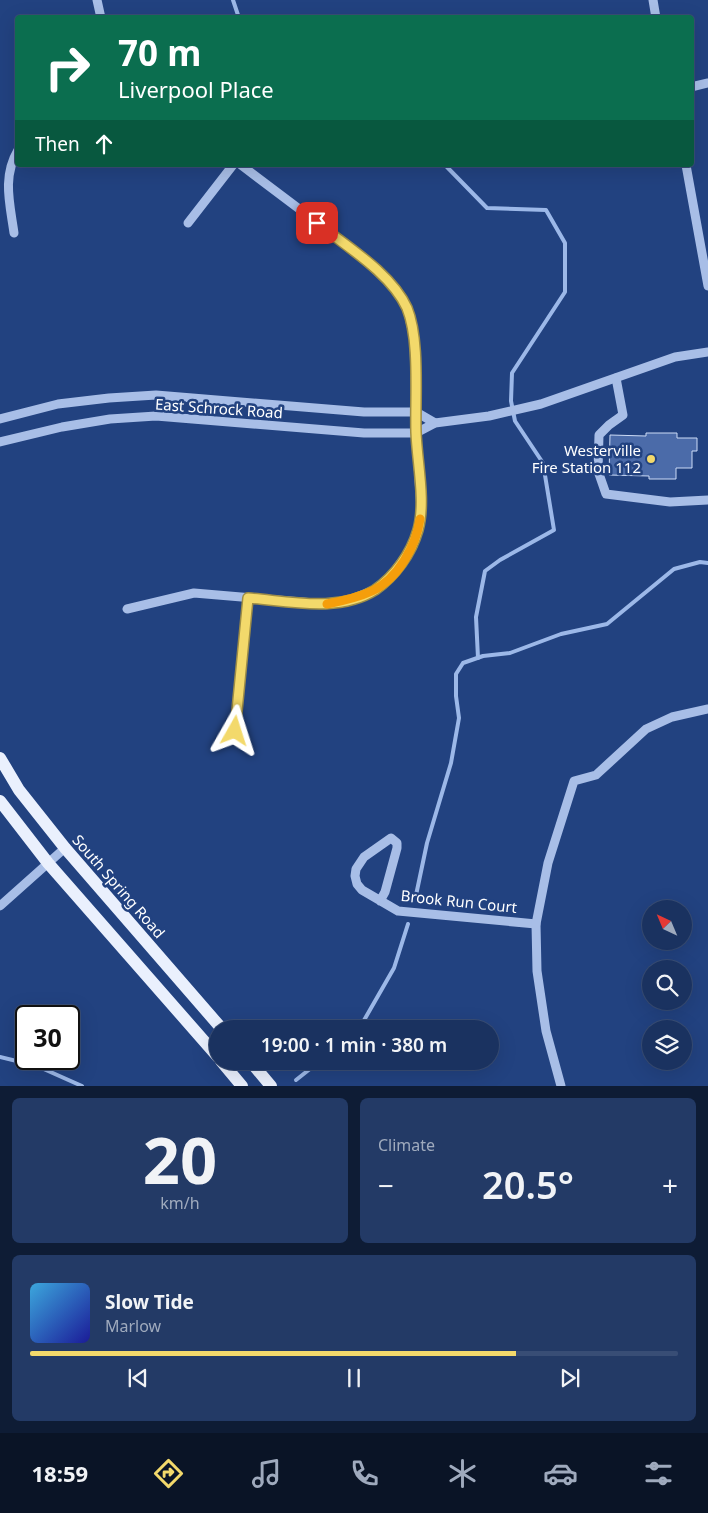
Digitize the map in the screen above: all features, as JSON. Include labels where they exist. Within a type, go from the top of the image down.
[{"type":"main road","name":"South Spring Road","points":[[0,758],[19,790],[65,848],[214,1020]]},
{"type":"main road","points":[[0,800],[48,862],[209,1047]]},
{"type":"main road","points":[[229,1070],[242,1086]]},
{"type":"main road","points":[[258,1070],[271,1086]]},
{"type":"street","points":[[97,0],[100,15]]},
{"type":"street","points":[[653,0],[656,15]]},
{"type":"street","points":[[694,86],[708,83]]},
{"type":"street","points":[[14,233],[7,184],[9,169],[15,156]]},
{"type":"street","points":[[188,223],[231,167]]},
{"type":"street","points":[[126,609],[194,593],[326,604],[350,600],[374,590],[391,576],[413,546],[419,528],[421,510],[416,433],[414,338],[407,308],[392,285],[355,251],[244,167]]},
{"type":"street","points":[[686,167],[708,286]]},
{"type":"street","name":"East Schrock Road","points":[[0,442],[62,427],[110,419],[156,416],[256,423],[306,429],[416,433],[435,423],[489,416],[541,404],[676,357],[708,352]]},
{"type":"street","points":[[616,378],[623,416],[609,425],[599,435],[598,471],[606,494],[670,502],[708,500]]},
{"type":"street","name":"East Schrock Road","points":[[0,418],[58,404],[156,395],[364,412],[416,412]]},
{"type":"street","points":[[416,412],[435,423]]},
{"type":"street","points":[[235,731],[248,598]]},
{"type":"street","points":[[562,1086],[546,1032],[537,972],[536,924],[548,864],[574,781],[596,775],[646,729],[672,716],[708,709]]},
{"type":"street","name":"Brook Run Court","points":[[380,901],[385,892],[398,848],[398,843],[391,838],[364,857],[356,868],[357,884],[362,890],[380,901],[398,911],[536,924]]},
{"type":"street","points":[[0,906],[65,848]]},
{"type":"building","name":"Westerville Fire Station 112","points":[[646,433],[677,433],[677,438],[697,438],[697,451],[692,451],[692,468],[676,468],[676,479],[649,479],[649,476],[609,475],[610,435],[646,436]]},
{"type":"waterway","points":[[233,0],[238,15]]},
{"type":"waterway","points":[[447,167],[487,208],[546,210],[565,243],[565,292],[512,373],[511,401],[515,421],[543,463],[554,530],[500,560],[485,571],[476,617],[478,658]]},
{"type":"waterway","points":[[415,900],[427,843],[451,763],[459,718],[456,674],[463,663],[483,656],[510,653],[561,634],[607,624],[674,569],[700,562],[708,563]]},
{"type":"waterway","points":[[364,1020],[394,968],[408,924]]},
{"type":"waterway","points":[[0,1057],[37,1066],[82,1086]]},
{"type":"waterway","points":[[296,1080],[309,1070]]},
{"type":"slow traffic","points":[[327,604],[350,600],[374,590],[391,576],[413,546],[420,519]]},
{"type":"place","name":"Westerville Fire Station 112","points":[[651,459]]},
{"type":"route","points":[[235,731],[248,598],[326,604],[350,600],[374,590],[391,576],[413,546],[419,528],[421,510],[416,433],[414,338],[407,308],[392,285],[355,251],[317,223]]}]
